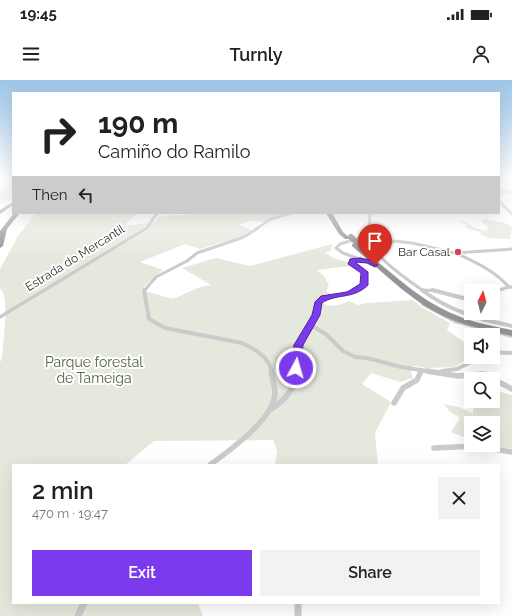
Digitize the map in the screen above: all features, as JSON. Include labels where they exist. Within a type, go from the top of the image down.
[{"type":"highway","points":[[0,235],[16,214]]},
{"type":"highway","points":[[330,214],[339,229],[349,238],[360,241],[437,305],[466,318],[512,330]]},
{"type":"highway","points":[[334,214],[349,238]]},
{"type":"highway","points":[[0,246],[8,223]]},
{"type":"highway","points":[[360,241],[391,275],[417,300]]},
{"type":"highway","points":[[381,270],[391,275]]},
{"type":"highway","points":[[400,284],[426,303],[446,314],[472,324],[512,335]]},
{"type":"street","points":[[504,206],[512,214]]},
{"type":"street","name":"Estrada do Mercantil","points":[[0,317],[147,228],[156,214]]},
{"type":"street","points":[[270,410],[275,393],[271,369],[265,358],[253,348],[242,343],[166,328],[154,323],[149,319],[144,290],[156,277],[187,261],[197,253],[244,237],[271,219],[288,214]]},
{"type":"street","points":[[371,214],[371,232],[378,254]]},
{"type":"street","points":[[371,214],[370,238],[377,249]]},
{"type":"street","points":[[372,221],[370,238],[378,254],[423,290],[446,306],[464,313]]},
{"type":"street","points":[[370,238],[340,244],[336,248],[340,252],[368,261],[400,284]]},
{"type":"street","points":[[378,254],[385,252],[389,244],[394,241],[412,243],[455,253],[487,269],[510,287]]},
{"type":"street","points":[[455,253],[512,249]]},
{"type":"street","points":[[211,464],[241,442],[270,410],[283,402],[296,382],[298,345],[316,315],[319,302],[322,299],[344,296],[364,285],[364,272],[351,262],[360,259]]},
{"type":"street","points":[[500,289],[510,287]]},
{"type":"street","points":[[423,290],[438,289],[464,298]]},
{"type":"street","points":[[417,300],[440,315],[455,322],[512,335]]},
{"type":"street","points":[[484,320],[512,326]]},
{"type":"street","points":[[311,325],[327,335],[343,351],[355,357],[458,376],[483,374],[512,389]]},
{"type":"street","points":[[500,352],[512,353]]},
{"type":"street","points":[[430,371],[457,369],[467,364]]},
{"type":"street","points":[[394,403],[402,388],[408,383],[417,380],[422,370]]},
{"type":"street","points":[[434,448],[471,446],[512,452]]},
{"type":"street","points":[[78,616],[84,604]]},
{"type":"street","points":[[298,604],[298,616]]},
{"type":"green space","name":"Parque forestal de Tameiga","points":[[35,214],[136,214],[124,226],[155,222],[159,217],[164,216],[197,214],[286,214],[263,222],[250,221],[239,225],[251,230],[246,235],[200,249],[185,244],[140,262],[163,270],[141,290],[173,299],[200,287],[211,285],[182,268],[216,258],[250,266],[332,244],[331,250],[325,253],[336,259],[347,262],[350,266],[317,270],[324,276],[329,285],[326,291],[333,295],[326,296],[322,303],[325,305],[336,305],[349,301],[358,305],[413,300],[421,307],[450,323],[447,330],[464,342],[464,361],[454,367],[428,368],[413,366],[411,371],[413,378],[400,382],[371,373],[362,384],[391,402],[375,433],[378,464],[275,464],[277,451],[273,440],[154,441],[126,464],[12,464],[12,604],[198,604],[203,616],[0,616],[0,363],[4,331],[5,300],[0,288],[0,269],[18,236]]},
{"type":"green space","points":[[484,219],[505,223],[512,227],[510,239],[489,238],[480,234],[481,232],[465,228],[467,225],[460,222],[464,221],[475,228],[486,231],[489,226],[482,223],[482,220]]},
{"type":"green space","points":[[500,392],[512,395],[512,449],[500,447],[500,416],[464,416],[464,437],[451,432],[460,418],[450,412],[444,404],[459,407],[473,414],[473,408],[500,408]]},
{"type":"place","name":"Bar Casal","points":[[458,252]]},
{"type":"route","points":[[296,368],[298,345],[302,337],[310,328],[316,315],[319,302],[324,298],[344,296],[362,288],[365,283],[364,272],[351,264],[352,261],[368,261],[375,265]]}]
